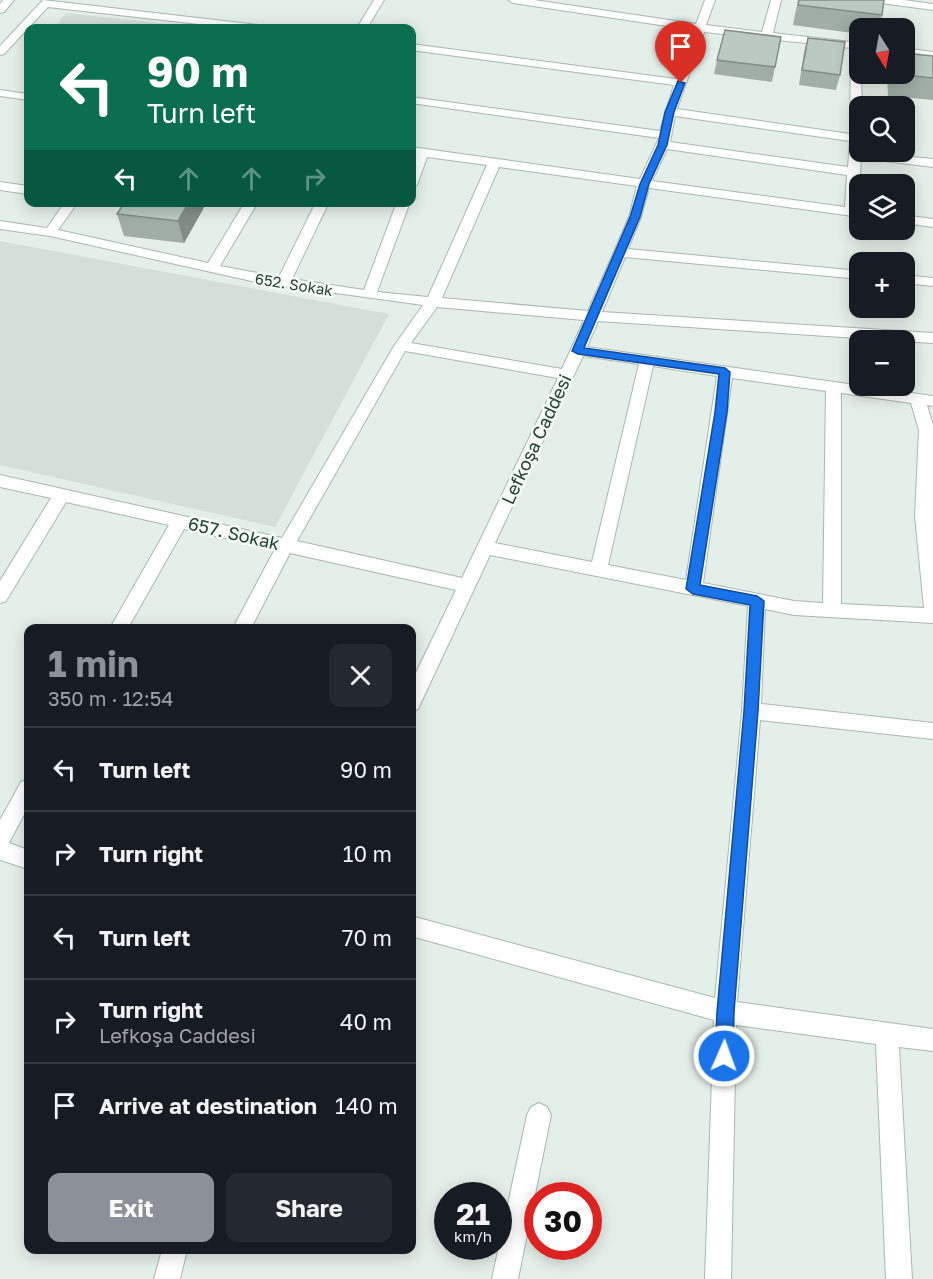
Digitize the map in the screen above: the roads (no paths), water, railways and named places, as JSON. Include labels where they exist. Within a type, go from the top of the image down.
[{"type":"street","points":[[0,10],[9,0]]},
{"type":"street","points":[[364,24],[379,0]]},
{"type":"street","points":[[513,0],[541,2],[700,28],[849,45]]},
{"type":"street","name":"Lefkoşa Caddesi","points":[[416,693],[593,316],[635,217],[644,184],[664,140],[670,112],[710,0]]},
{"type":"street","points":[[767,35],[776,0]]},
{"type":"street","points":[[881,0],[933,7]]},
{"type":"street","points":[[26,24],[47,2],[226,24]]},
{"type":"street","points":[[0,52],[24,26]]},
{"type":"street","points":[[416,48],[681,83]]},
{"type":"street","points":[[915,53],[933,55]]},
{"type":"street","points":[[0,93],[24,96]]},
{"type":"street","points":[[416,100],[855,172],[855,162]]},
{"type":"street","points":[[670,112],[849,137]]},
{"type":"street","points":[[417,152],[849,211]]},
{"type":"street","points":[[915,161],[933,163]]},
{"type":"street","points":[[244,624],[286,545],[401,346],[433,302],[494,163]]},
{"type":"street","points":[[0,186],[24,189]]},
{"type":"street","points":[[50,232],[68,207]]},
{"type":"street","points":[[212,268],[249,207]]},
{"type":"street","points":[[284,282],[321,207]]},
{"type":"street","points":[[369,295],[402,207]]},
{"type":"street","points":[[915,221],[933,223]]},
{"type":"street","name":"652. Sokak","points":[[0,225],[50,232],[284,282],[369,295],[593,316],[933,338]]},
{"type":"street","points":[[620,252],[849,274]]},
{"type":"street","points":[[915,280],[933,282]]},
{"type":"street","points":[[401,346],[567,375]]},
{"type":"street","points":[[485,548],[794,608],[933,615],[923,516],[927,430],[925,400],[578,351]]},
{"type":"street","points":[[598,571],[647,361]]},
{"type":"street","points":[[693,589],[721,412],[725,372]]},
{"type":"street","points":[[832,610],[834,387]]},
{"type":"street","name":"657. Sokak","points":[[0,481],[467,586]]},
{"type":"street","points":[[0,596],[62,494]]},
{"type":"street","points":[[121,624],[180,521]]},
{"type":"street","points":[[718,1279],[725,1012],[751,711],[757,601]]},
{"type":"street","points":[[751,711],[933,731]]},
{"type":"street","points":[[0,840],[24,795]]},
{"type":"street","points":[[0,850],[24,858]]},
{"type":"street","points":[[416,927],[725,1012],[933,1040]]},
{"type":"street","points":[[887,1034],[899,1279]]},
{"type":"street","points":[[505,1279],[538,1115]]},
{"type":"street","points":[[167,1279],[175,1254]]}]
